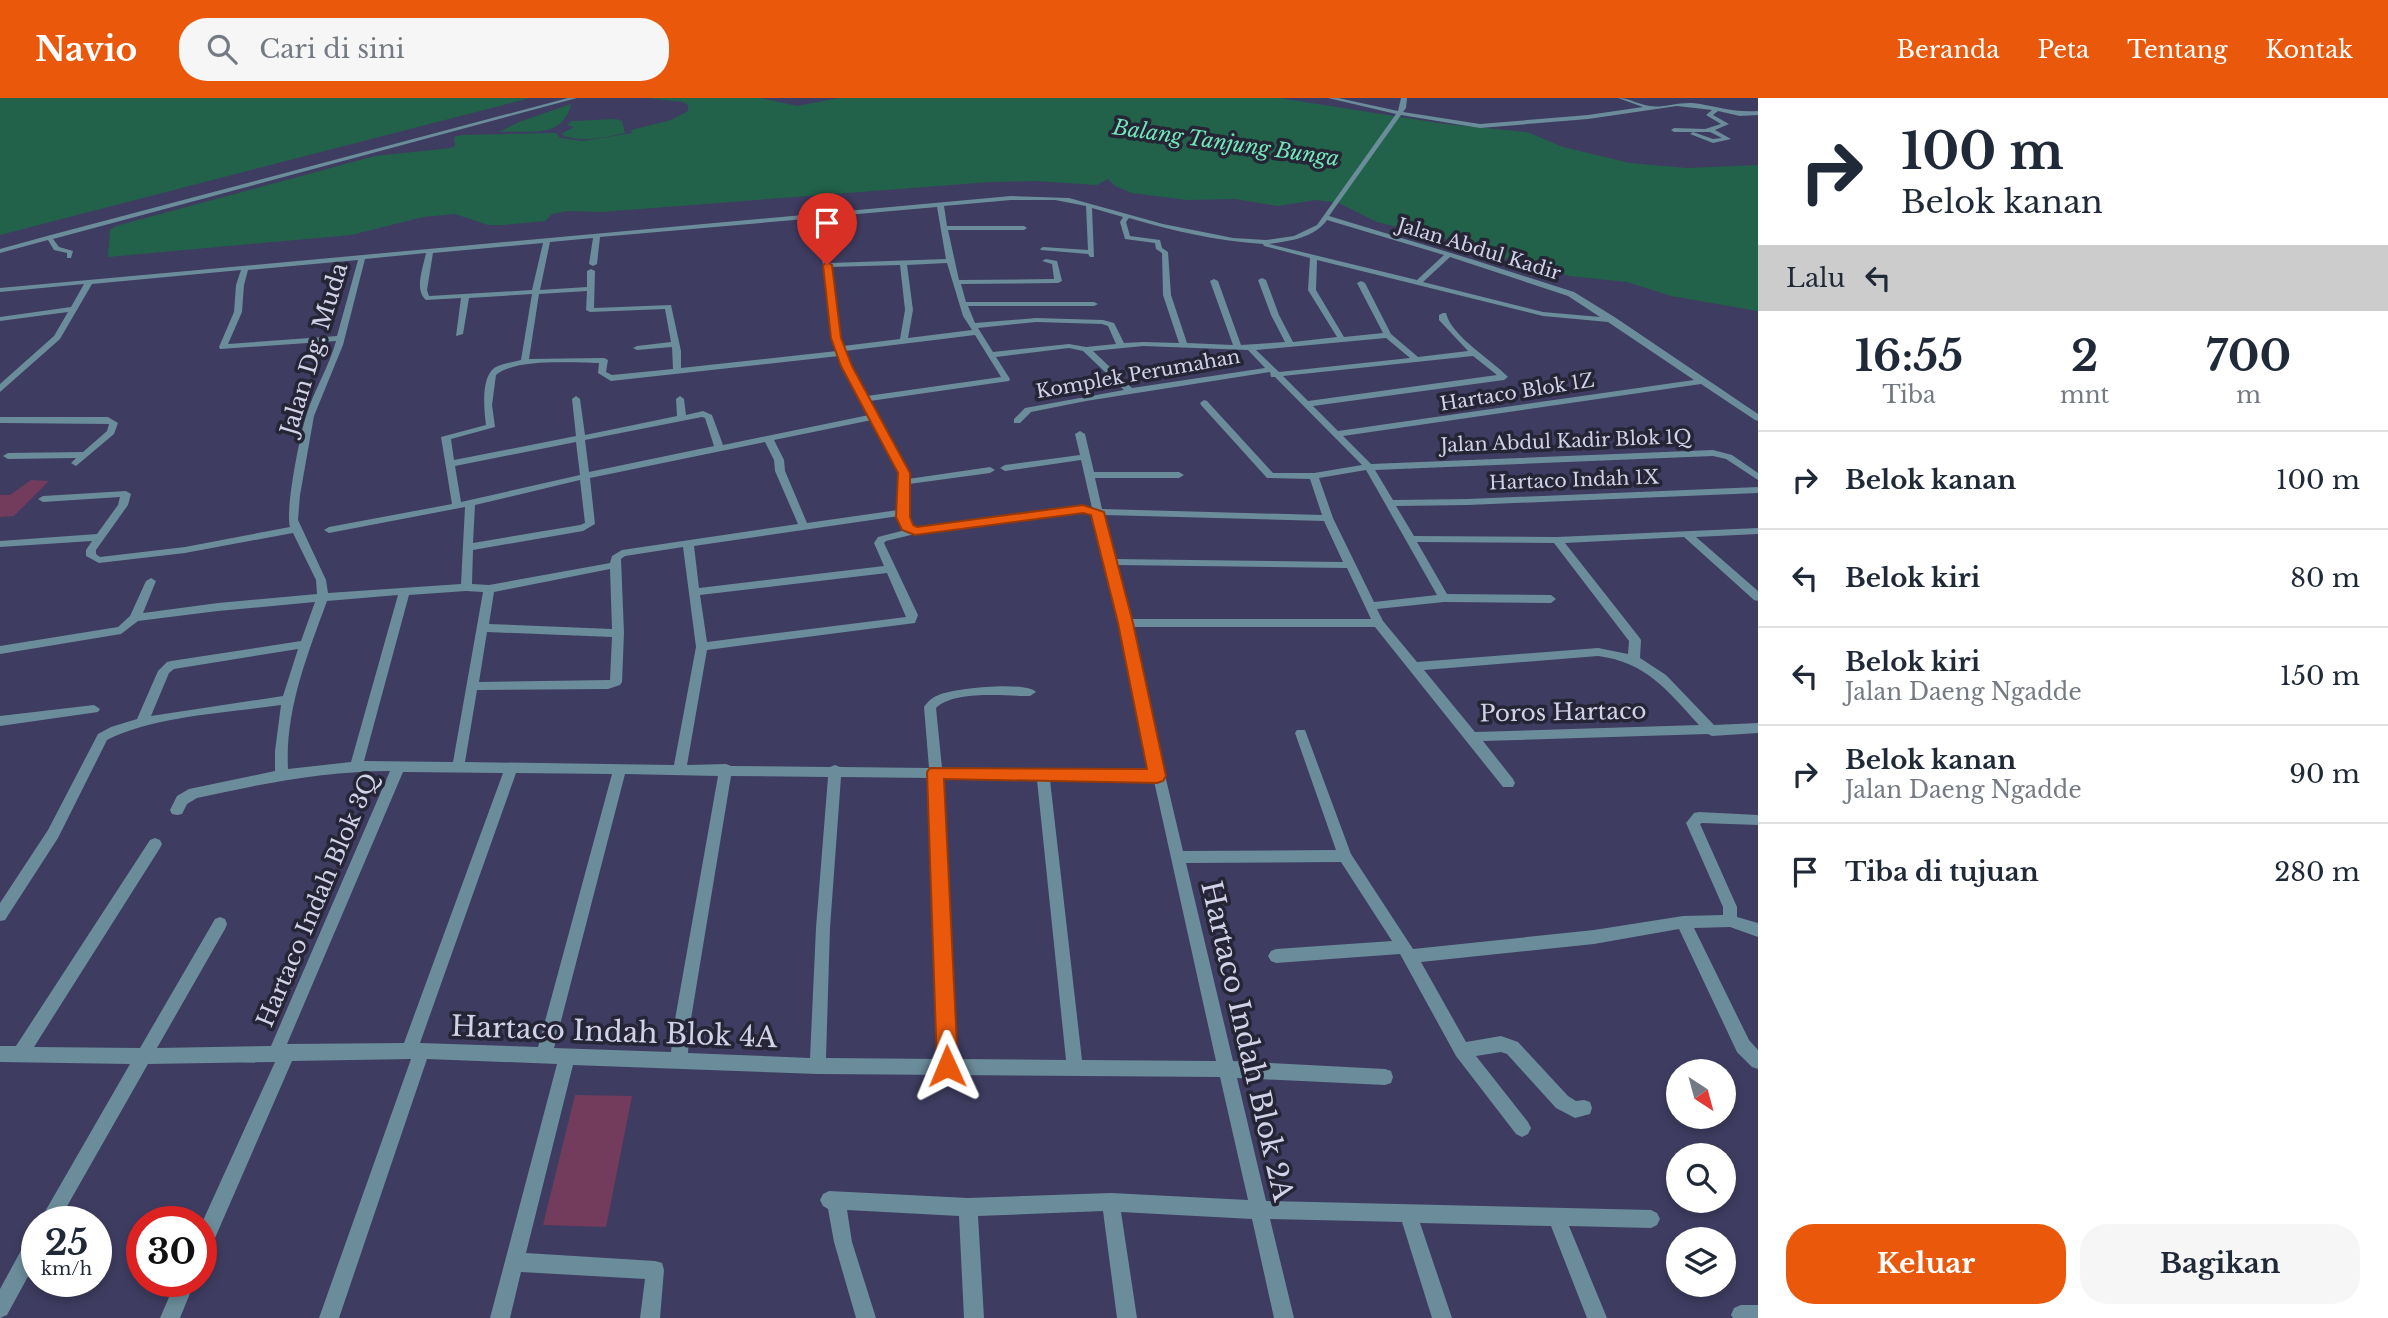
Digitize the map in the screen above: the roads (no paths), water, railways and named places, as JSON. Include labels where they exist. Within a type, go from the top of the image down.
[{"type":"street","points":[[0,251],[574,98]]},
{"type":"street","points":[[1331,98],[1399,115],[1484,126],[1588,117],[1684,104],[1758,118]]},
{"type":"street","points":[[1239,242],[1299,236],[1319,226],[1399,115],[1406,103],[1404,98]]},
{"type":"street","points":[[1621,98],[1648,108]]},
{"type":"street","points":[[1674,130],[1711,130],[1726,123],[1709,115],[1717,109]]},
{"type":"street","points":[[1747,114],[1758,113]]},
{"type":"street","points":[[1683,130],[1713,141],[1728,139],[1711,130]]},
{"type":"street","points":[[0,290],[820,214],[1043,198],[1089,205],[1543,314],[1614,321]]},
{"type":"street","points":[[864,399],[1006,379],[967,316],[950,261],[940,204]]},
{"type":"street","points":[[1043,249],[1092,254],[1089,205]]},
{"type":"street","points":[[820,214],[834,331],[840,351],[901,466],[905,482],[903,512],[907,527],[915,531]]},
{"type":"street","points":[[1128,215],[1123,220],[1127,238],[1158,241],[1159,249],[1165,252],[1167,295],[1184,346]]},
{"type":"street","name":"Jalan Abdul Kadir","points":[[1325,217],[1571,294],[1758,418]]},
{"type":"street","points":[[945,228],[1024,228]]},
{"type":"street","points":[[597,235],[589,289],[590,310],[668,307],[677,372]]},
{"type":"street","points":[[50,237],[56,249],[71,252],[69,257]]},
{"type":"street","points":[[525,362],[547,240]]},
{"type":"street","points":[[1256,242],[1295,254]]},
{"type":"street","points":[[342,259],[348,247]]},
{"type":"street","points":[[430,251],[424,297],[466,298],[589,289]]},
{"type":"street","points":[[1418,283],[1449,254]]},
{"type":"street","name":"Jalan Dg. Muda","points":[[323,595],[321,580],[293,520],[295,495],[310,416],[340,338],[362,257]]},
{"type":"street","points":[[1315,259],[1312,290],[1341,338]]},
{"type":"street","points":[[827,265],[950,261]]},
{"type":"street","points":[[958,282],[1058,281],[1055,262],[1046,261]]},
{"type":"street","points":[[903,262],[909,310],[904,341]]},
{"type":"street","points":[[245,268],[240,285],[238,312],[223,347],[340,338]]},
{"type":"street","points":[[1262,280],[1275,315],[1290,344]]},
{"type":"street","points":[[1214,281],[1238,348]]},
{"type":"street","points":[[0,389],[52,342],[89,283]]},
{"type":"street","points":[[1361,283],[1388,335],[1416,359]]},
{"type":"street","points":[[460,334],[466,298]]},
{"type":"street","points":[[965,304],[1094,304]]},
{"type":"street","points":[[0,319],[74,309]]},
{"type":"street","points":[[1305,404],[1504,377],[1503,373],[1474,353],[1445,324],[1443,315]]},
{"type":"street","points":[[457,506],[446,437],[492,427],[488,405],[492,374],[499,369],[525,362],[604,360],[602,373],[611,378],[840,351],[1036,320],[1103,322],[1111,325],[1121,346]]},
{"type":"street","name":"Komplek Perumahan","points":[[990,355],[1069,346],[1086,349],[1121,346],[1250,348],[1388,335]]},
{"type":"street","points":[[638,348],[675,344]]},
{"type":"street","points":[[1250,348],[1368,467],[1444,598]]},
{"type":"street","points":[[1086,349],[1131,392]]},
{"type":"street","name":"Komplek Perumahan","points":[[1017,421],[1028,411],[1131,392],[1271,372],[1474,353]]},
{"type":"street","name":"Hartaco Blok 1Z","points":[[1338,435],[1702,381]]},
{"type":"street","points":[[469,547],[589,526],[586,475],[576,399]]},
{"type":"street","points":[[680,399],[682,418]]},
{"type":"street","points":[[1204,403],[1270,476],[1314,476],[1368,467]]},
{"type":"street","points":[[451,464],[682,418],[708,416],[719,447]]},
{"type":"street","points":[[329,530],[457,506],[586,475],[874,417]]},
{"type":"street","points":[[0,420],[108,420],[114,423],[111,432],[76,463]]},
{"type":"street","points":[[1005,468],[1085,453],[1080,433]]},
{"type":"street","points":[[768,438],[804,527]]},
{"type":"street","name":"Hartaco Indah Blok 2A","points":[[1085,453],[1157,776],[1179,856],[1284,1318]]},
{"type":"street","name":"Jalan Abdul Kadir Blok 1Q","points":[[1368,467],[1713,453],[1729,457],[1758,477]]},
{"type":"street","points":[[9,456],[85,455]]},
{"type":"street","points":[[905,482],[990,470]]},
{"type":"street","points":[[1089,475],[1179,475]]},
{"type":"street","name":"Poros Hartaco","points":[[1314,476],[1328,518],[1378,623],[1472,737],[1758,728]]},
{"type":"street","name":"Hartaco Indah 1X","points":[[1391,503],[1758,490]]},
{"type":"street","points":[[43,499],[126,494],[123,505],[91,550],[91,556],[99,560],[185,550],[296,529]]},
{"type":"street","points":[[466,587],[470,503]]},
{"type":"street","points":[[702,648],[911,620],[912,615],[879,541],[915,531],[1083,509],[1097,512],[1328,518]]},
{"type":"street","points":[[474,686],[608,685],[616,682],[618,633],[615,565],[619,555],[627,551],[903,512]]},
{"type":"street","points":[[1410,539],[1557,540],[1758,531]]},
{"type":"street","points":[[1686,534],[1758,597]]},
{"type":"street","points":[[0,544],[98,537]]},
{"type":"street","points":[[1557,540],[1635,640],[1634,658]]},
{"type":"street","points":[[680,769],[702,648],[688,543]]},
{"type":"street","points":[[1110,562],[1350,565]]},
{"type":"street","points":[[135,618],[204,607],[247,606],[323,595],[466,587],[489,589],[615,565]]},
{"type":"street","points":[[696,592],[890,569]]},
{"type":"street","points":[[0,650],[126,628],[135,618],[150,581]]},
{"type":"street","points":[[458,768],[489,589]]},
{"type":"street","points":[[356,766],[404,592]]},
{"type":"street","points":[[282,775],[279,753],[286,700],[323,595]]},
{"type":"street","points":[[1371,606],[1444,598],[1550,599]]},
{"type":"street","points":[[1125,623],[1378,623]]},
{"type":"street","points":[[483,628],[618,633]]},
{"type":"street","points":[[142,723],[167,667],[304,644]]},
{"type":"street","points":[[1412,667],[1598,652],[1623,654],[1634,658],[1655,673],[1712,731]]},
{"type":"street","points":[[947,1066],[936,772],[930,707],[933,701],[946,694],[1030,692]]},
{"type":"street","points":[[0,915],[53,834],[102,737],[115,730],[142,723],[286,700]]},
{"type":"street","points":[[0,721],[94,709]]},
{"type":"street","points":[[1301,733],[1345,856],[1407,952],[1462,1051],[1522,1128]]},
{"type":"street","points":[[1472,737],[1508,783]]},
{"type":"street","points":[[177,810],[182,800],[194,793],[282,775],[356,766],[1157,776]]},
{"type":"street","name":"Hartaco Indah Blok 3Q","points":[[217,1208],[399,766]]},
{"type":"street","points":[[544,1056],[620,769]]},
{"type":"street","points":[[679,1059],[682,1025],[726,769]]},
{"type":"street","points":[[329,1318],[415,1051],[511,770]]},
{"type":"street","points":[[818,1066],[823,928],[835,770]]},
{"type":"street","points":[[1043,774],[1075,1067]]},
{"type":"street","points":[[1730,921],[1730,907],[1693,823],[1699,817],[1758,820]]},
{"type":"street","points":[[7,1057],[155,844]]},
{"type":"street","points":[[1179,856],[1345,856]]},
{"type":"street","points":[[1276,956],[1407,952],[1594,937],[1683,922],[1730,921],[1758,930]]},
{"type":"street","points":[[1683,922],[1743,1046],[1758,1061]]},
{"type":"street","points":[[57,1206],[220,924]]},
{"type":"street","points":[[1462,1051],[1501,1044],[1512,1048],[1562,1102],[1575,1110],[1584,1108]]},
{"type":"street","name":"Hartaco Indah Blok 4A","points":[[7,1057],[415,1051],[818,1066],[1226,1069]]},
{"type":"street","points":[[500,1318],[567,1057]]},
{"type":"street","points":[[1226,1069],[1385,1077]]},
{"type":"street","points":[[866,1318],[833,1201],[968,1207],[1111,1202],[1259,1210],[1651,1219]]},
{"type":"street","points":[[1111,1202],[1127,1318]]},
{"type":"street","points":[[968,1207],[974,1318]]},
{"type":"street","points":[[1408,1213],[1441,1318]]},
{"type":"street","points":[[1556,1216],[1597,1318]]},
{"type":"street","points":[[514,1262],[655,1270],[650,1318]]},
{"type":"street","points":[[0,1308],[21,1270]]},
{"type":"street","points":[[170,1318],[179,1297]]},
{"type":"water","points":[[0,98],[530,98],[0,235]]},
{"type":"water","name":"Balang Tanjung Bunga","points":[[647,98],[761,98],[797,106],[839,98],[1279,98],[1445,124],[1527,132],[1563,147],[1630,163],[1687,168],[1758,165],[1758,311],[1671,296],[1627,282],[1569,276],[1483,252],[1485,248],[1377,222],[1339,203],[1316,200],[1278,206],[1235,199],[1187,200],[1132,193],[1115,186],[1108,179],[1097,185],[1035,181],[991,182],[601,212],[568,211],[552,214],[545,221],[504,225],[488,225],[455,214],[423,217],[351,235],[108,257],[110,230],[116,226],[375,156],[451,148],[455,146],[454,137],[462,135],[556,133],[560,138],[583,141],[632,133],[631,130],[671,120],[688,111],[688,105],[683,102]]},
{"type":"water","points":[[571,104],[567,115],[552,128],[533,132],[499,132],[519,122]]},
{"type":"water","points":[[572,121],[622,121],[625,133],[584,139],[561,134],[574,127],[567,125]]}]
